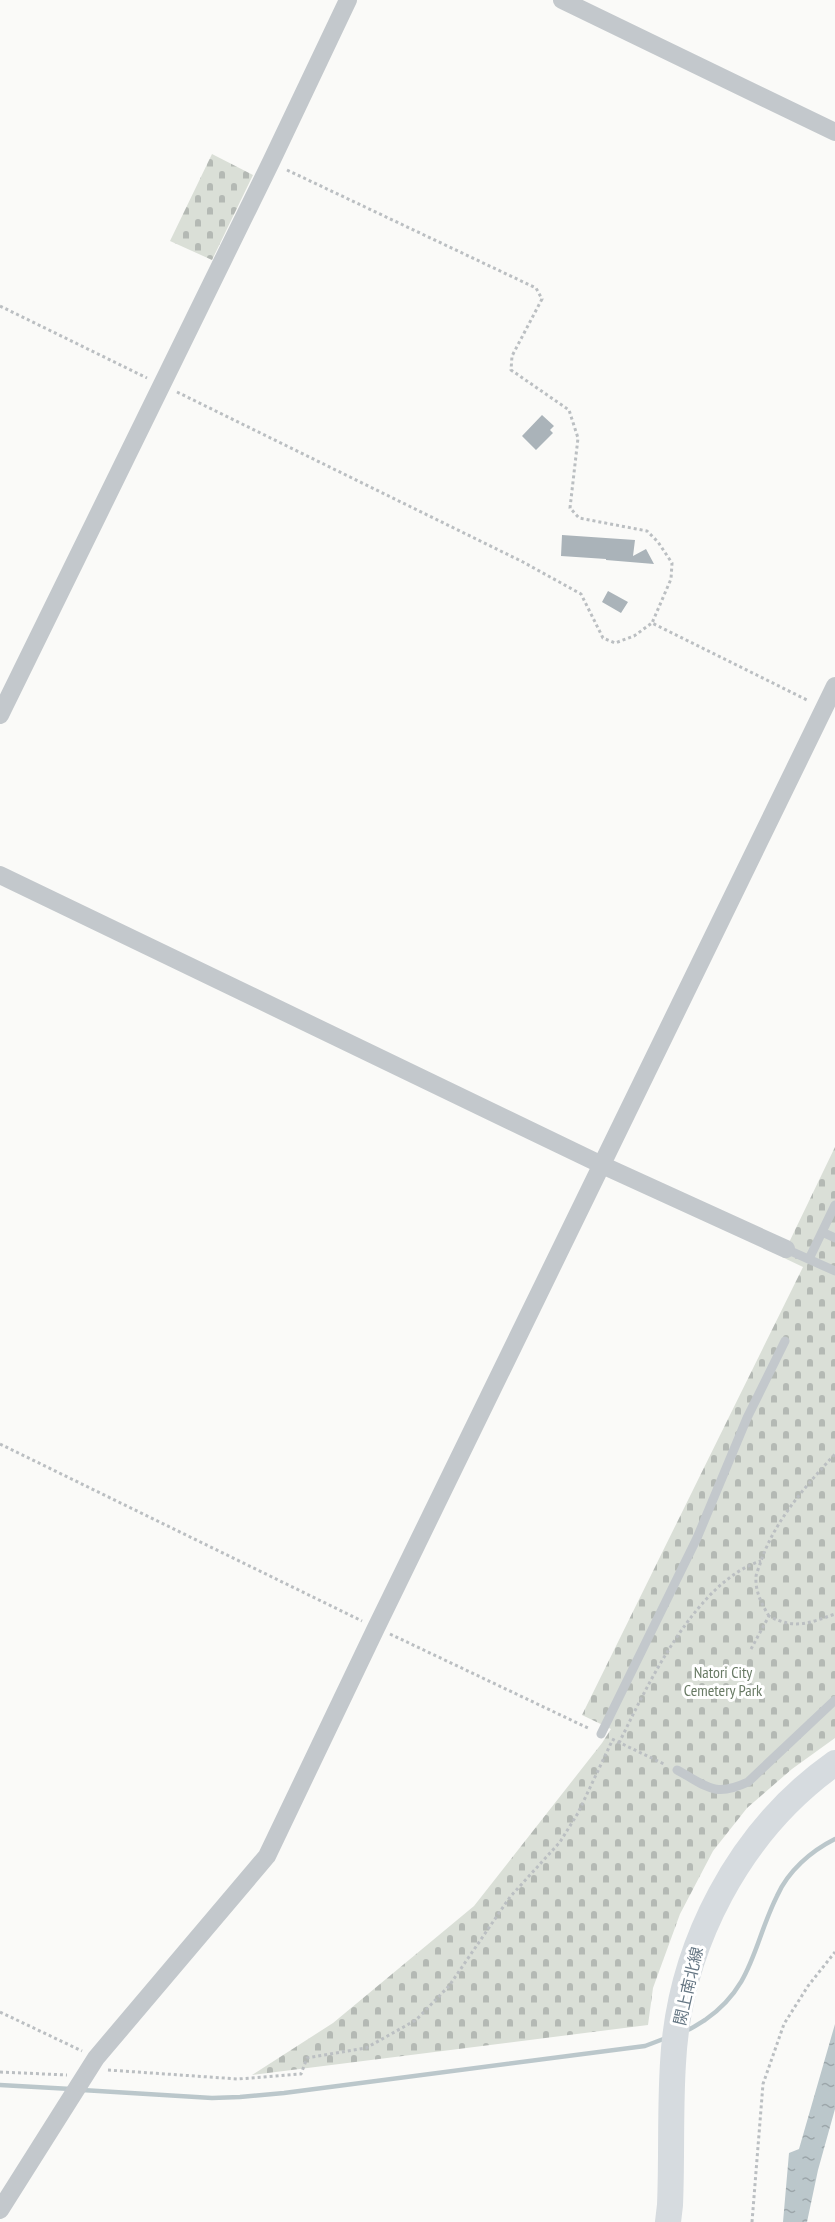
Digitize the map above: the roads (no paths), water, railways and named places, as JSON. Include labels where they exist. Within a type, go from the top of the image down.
[{"type":"street","points":[[0,715],[348,0]]},
{"type":"street","points":[[562,0],[835,132]]},
{"type":"street","points":[[0,2210],[88,2071],[267,1856],[375,1628],[835,686]]},
{"type":"street","points":[[0,875],[602,1165],[786,1249]]},
{"type":"street","name":"閖上南北線","points":[[668,2222],[673,2062],[681,2003],[688,1972],[702,1930],[725,1886],[750,1846],[793,1797],[835,1763]]},
{"type":"lane","points":[[809,1260],[835,1205]]},
{"type":"lane","points":[[822,1232],[835,1238]]},
{"type":"lane","points":[[786,1249],[835,1271]]},
{"type":"lane","points":[[600,1734],[697,1538],[747,1418],[785,1341]]},
{"type":"lane","points":[[677,1770],[717,1791],[732,1790],[748,1782],[835,1700]]},
{"type":"water","points":[[835,2024],[835,2109],[818,2170],[807,2222],[783,2222],[789,2153],[799,2149]]},
{"type":"waterway","points":[[685,2031],[705,2020],[734,1993],[750,1963],[769,1914],[787,1878],[817,1849],[835,1839]]},
{"type":"waterway","points":[[82,2090],[212,2098],[240,2097],[645,2046],[666,2038]]},
{"type":"waterway","points":[[0,2085],[71,2089]]},
{"type":"park label","name":"Natori City Cemetery Park","points":[[723,1681]]}]
